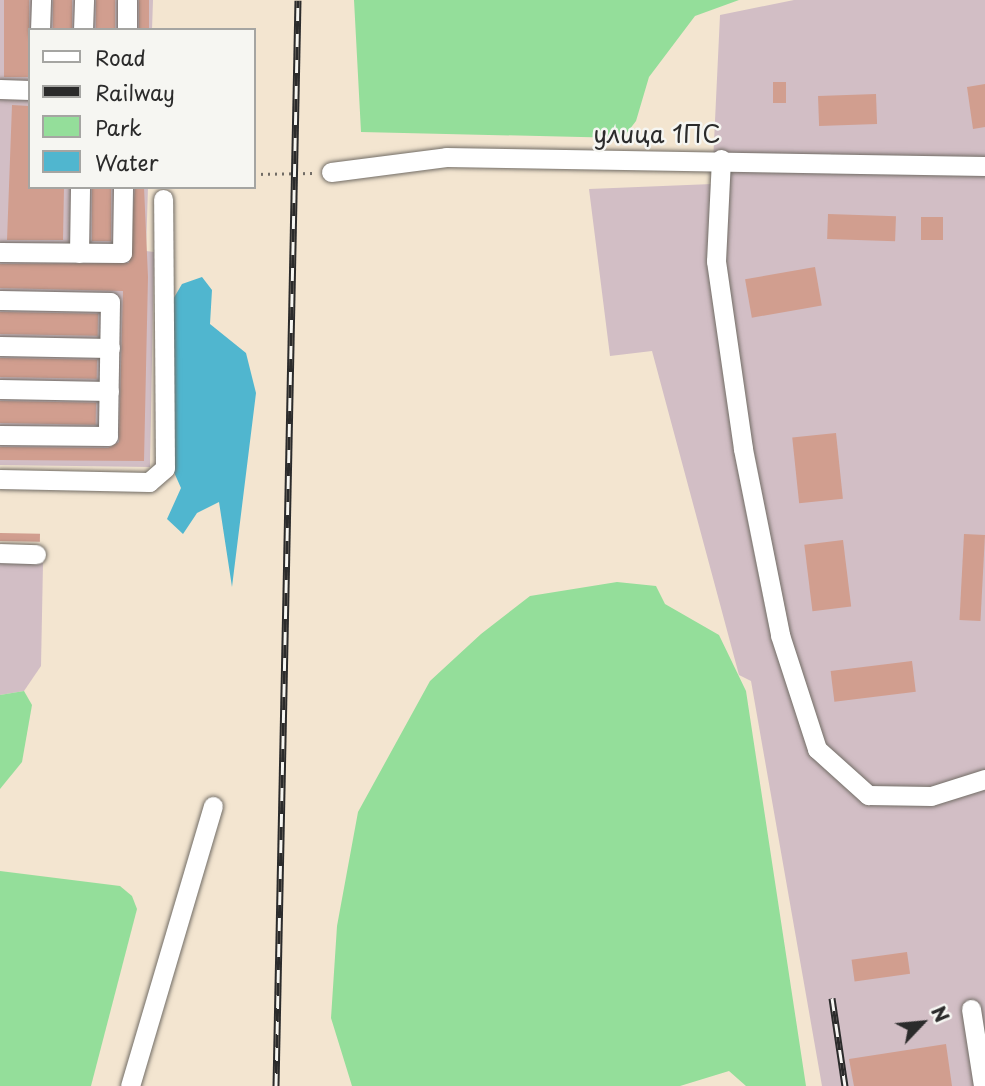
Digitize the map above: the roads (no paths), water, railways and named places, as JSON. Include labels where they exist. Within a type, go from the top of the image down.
[{"type":"street","points":[[40,28],[41,0]]},
{"type":"street","points":[[83,28],[84,0]]},
{"type":"street","points":[[127,0],[127,28]]},
{"type":"street","points":[[0,89],[28,90]]},
{"type":"street","name":"улица 1ПС","points":[[331,172],[446,157],[721,159],[985,166]]},
{"type":"street","points":[[721,159],[716,261],[743,449],[780,635],[817,749],[868,795],[931,796],[985,779]]},
{"type":"street","points":[[79,253],[80,189]]},
{"type":"street","points":[[0,251],[122,253],[123,189]]},
{"type":"street","points":[[0,479],[149,482],[165,468],[163,200]]},
{"type":"street","points":[[0,300],[110,302],[108,436],[0,435]]},
{"type":"street","points":[[0,346],[110,348]]},
{"type":"street","points":[[0,389],[109,391]]},
{"type":"street","points":[[0,553],[36,554]]},
{"type":"street","points":[[130,1086],[213,806]]},
{"type":"street","points":[[971,1009],[983,1086]]},
{"type":"water","points":[[202,277],[212,290],[210,324],[246,353],[256,393],[232,587],[219,502],[197,513],[183,534],[167,519],[181,488],[169,461],[172,301],[182,284]]},
{"type":"railway","points":[[276,1086],[298,0]]},
{"type":"railway","points":[[832,998],[845,1086]]}]
